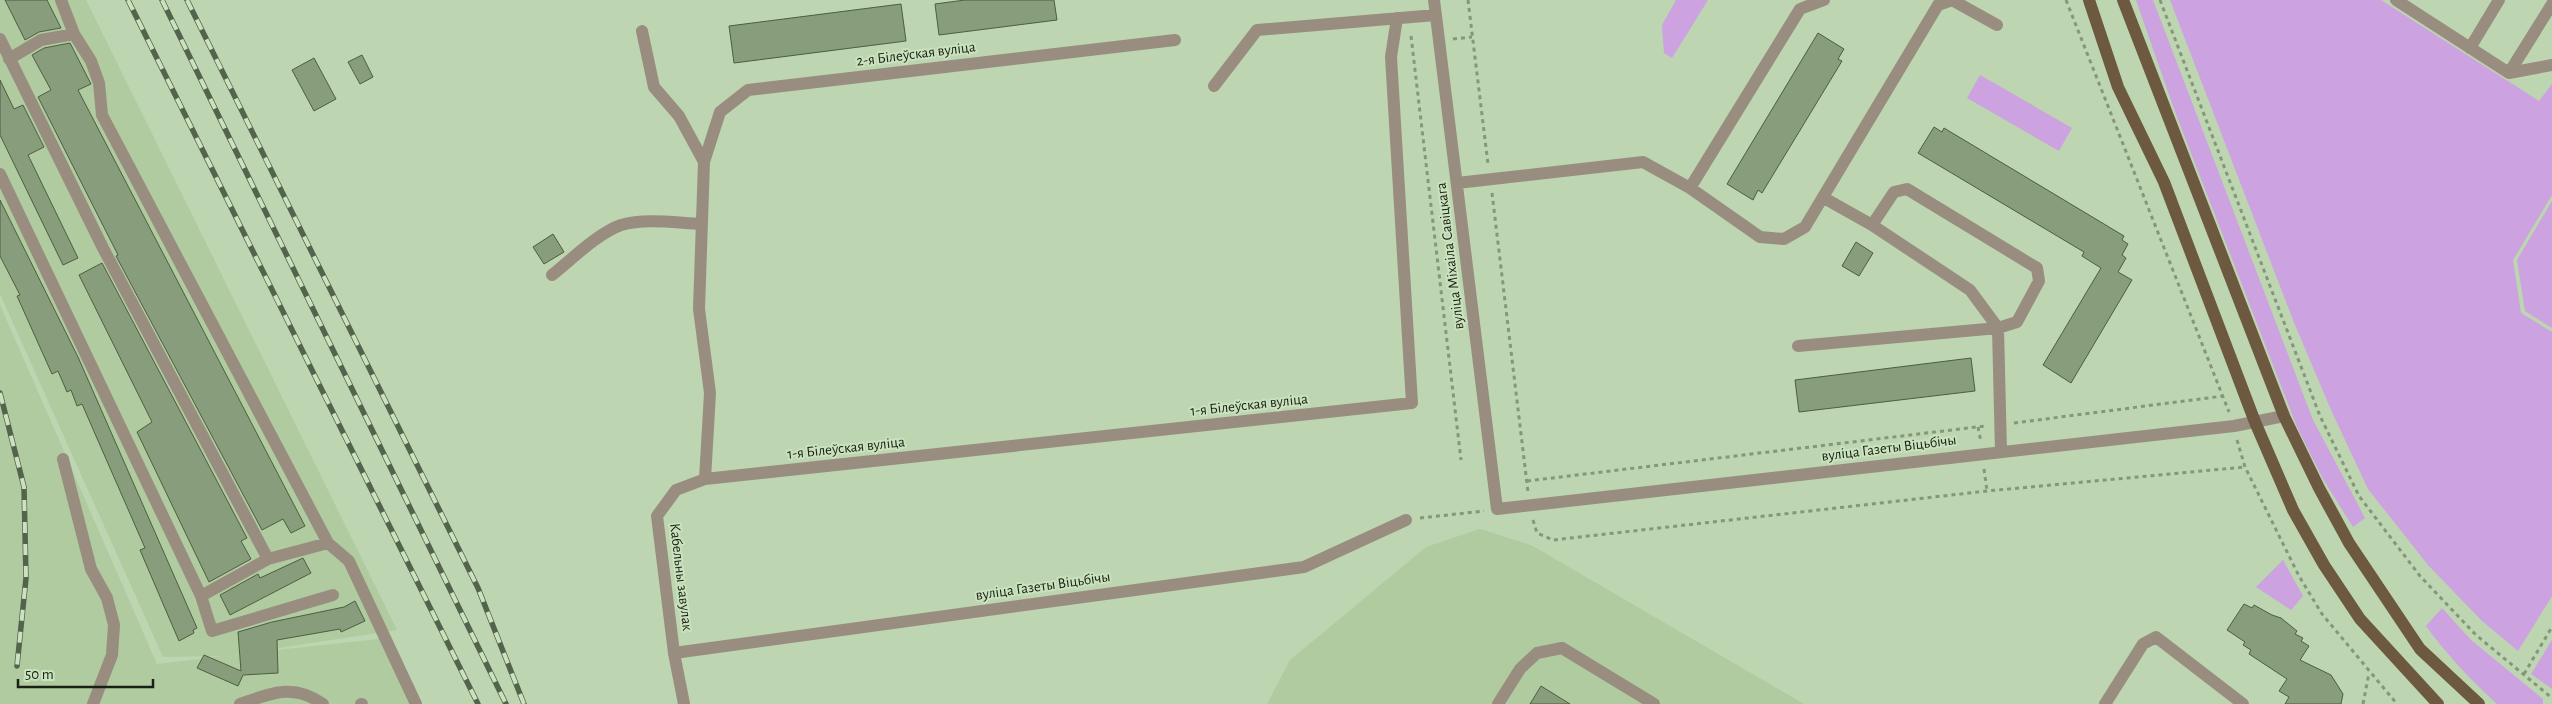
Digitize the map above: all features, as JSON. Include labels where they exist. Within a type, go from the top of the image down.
[{"type":"main road","points":[[2089,0],[2118,88],[2164,182],[2256,422],[2294,510],[2324,564],[2360,620],[2438,704]]},
{"type":"main road","points":[[2123,0],[2284,416],[2319,488],[2364,567],[2420,649],[2479,704]]},
{"type":"street","points":[[61,0],[74,34],[91,61],[99,83],[102,115],[328,543],[348,561],[416,704]]},
{"type":"street","name":"вуліца Міхаіла Савіцкага","points":[[1434,0],[1497,509]]},
{"type":"street","points":[[1690,188],[1800,9],[1824,0]]},
{"type":"street","points":[[1457,182],[1490,180],[1643,162],[1690,188],[1760,237],[1784,239],[1805,227],[1938,5],[1952,0],[1997,25]]},
{"type":"street","points":[[2396,0],[2509,73],[2552,65]]},
{"type":"street","points":[[2470,48],[2499,0]]},
{"type":"street","points":[[2509,73],[2552,4]]},
{"type":"street","points":[[1214,86],[1258,30],[1436,16]]},
{"type":"street","name":"1-я Білеўская вуліца","points":[[704,479],[1412,404],[1391,57],[1403,18]]},
{"type":"street","points":[[642,31],[654,87],[679,116],[704,162],[699,308],[710,393],[704,479]]},
{"type":"street","points":[[9,59],[41,40],[74,34]]},
{"type":"street","points":[[0,39],[103,248],[268,559]]},
{"type":"street","name":"2-я Білеўская вуліца","points":[[704,162],[720,112],[748,90],[1175,40]]},
{"type":"street","points":[[0,174],[201,596],[212,630],[333,595]]},
{"type":"street","points":[[1798,346],[1998,328],[2017,322],[2039,281],[2036,268],[1906,189],[1894,192],[1872,225]]},
{"type":"street","points":[[1824,198],[1872,225],[1970,290],[1998,328],[2001,452]]},
{"type":"street","points":[[552,275],[602,236],[620,226],[642,222],[702,224]]},
{"type":"street","name":"вуліца Газеты Віцьбічы","points":[[1497,509],[2256,422],[2284,416]]},
{"type":"street","points":[[63,459],[91,569],[107,598],[114,625],[112,655],[93,704]]},
{"type":"street","name":"Кабельны завулак","points":[[684,704],[674,653],[657,516],[676,490],[704,479]]},
{"type":"street","name":"вуліца Газеты Віцьбічы","points":[[674,653],[1304,567],[1406,520]]},
{"type":"street","points":[[201,596],[268,559],[328,543]]},
{"type":"street","points":[[2105,704],[2143,644],[2156,637],[2243,704]]},
{"type":"street","points":[[1498,704],[1520,669],[1536,653],[1562,648],[1654,704]]},
{"type":"street","points":[[240,704],[274,692],[296,691],[323,704]]},
{"type":"path","points":[[1468,0],[1530,505],[1537,533],[1553,540],[1987,491],[2245,467]]},
{"type":"path","points":[[2160,0],[2320,416],[2359,496],[2420,576],[2476,635],[2552,698]]},
{"type":"path","points":[[1403,18],[1461,460]]},
{"type":"path","points":[[1440,40],[1472,36]]},
{"type":"path","points":[[1527,481],[2000,425],[2223,396]]},
{"type":"path","points":[[1978,427],[1981,444]]},
{"type":"path","points":[[1984,469],[1987,491]]},
{"type":"path","points":[[1406,520],[1497,509]]},
{"type":"path","points":[[2524,674],[2552,627]]},
{"type":"path","points":[[2363,704],[2369,672]]},
{"type":"shaded area","points":[[0,0],[86,0],[397,630],[232,655],[379,639],[411,704],[0,704],[0,305],[157,664],[224,656],[163,657],[0,294]]},
{"type":"shaded area","points":[[1676,0],[1708,0],[1672,58],[1664,53],[1662,25]]},
{"type":"shaded area","points":[[2136,0],[2153,0],[2313,420],[2365,518],[2353,527],[2323,479],[2297,427],[2174,109]]},
{"type":"shaded area","points":[[2170,0],[2381,0],[2539,101],[2552,84],[2552,195],[2513,260],[2521,313],[2552,332],[2552,596],[2518,651],[2482,621],[2428,565],[2368,489],[2331,410],[2293,320]]},
{"type":"shaded area","points":[[1980,75],[2072,128],[2059,151],[1967,98]]},
{"type":"shaded area","points":[[2552,201],[2552,328],[2525,311],[2517,260]]},
{"type":"shaded area","points":[[1480,529],[1531,545],[1804,704],[1267,704],[1290,660],[1426,547]]},
{"type":"shaded area","points":[[2283,560],[2303,596],[2291,610],[2256,587]]},
{"type":"shaded area","points":[[2442,608],[2471,640],[2543,699],[2543,704],[2497,704],[2487,695],[2451,657],[2426,626]]},
{"type":"shaded area","points":[[2552,640],[2552,689],[2531,674]]},
{"type":"building","points":[[5,0],[47,0],[61,28],[39,32],[25,40]]},
{"type":"building","points":[[965,0],[1054,0],[1057,20],[939,35],[935,4]]},
{"type":"building","points":[[901,4],[906,41],[734,63],[729,26]]},
{"type":"building","points":[[1818,33],[1844,49],[1838,59],[1842,61],[1762,193],[1758,190],[1753,200],[1727,184]]},
{"type":"building","points":[[70,43],[91,84],[78,90],[305,526],[291,533],[283,519],[262,530],[116,256],[118,255],[38,97],[51,90],[32,55],[44,48]]},
{"type":"building","points":[[362,55],[373,77],[360,84],[348,62]]},
{"type":"building","points":[[314,58],[336,99],[314,111],[292,70]]},
{"type":"building","points":[[0,80],[14,109],[23,105],[44,147],[28,155],[78,258],[63,265],[0,135]]},
{"type":"building","points":[[1934,127],[1942,132],[1944,128],[2124,236],[2122,240],[2128,244],[2122,255],[2126,258],[2118,272],[2132,280],[2071,383],[2043,365],[2101,268],[2082,256],[2084,252],[1918,153]]},
{"type":"building","points":[[0,200],[78,357],[197,628],[193,630],[194,633],[179,641],[140,550],[145,548],[82,404],[77,406],[71,390],[67,392],[58,371],[52,374],[17,296],[20,295],[0,256]]},
{"type":"building","points":[[553,234],[564,252],[544,264],[533,247]]},
{"type":"building","points":[[1856,242],[1873,253],[1859,276],[1842,266]]},
{"type":"building","points":[[102,263],[247,538],[241,541],[251,559],[209,582],[137,432],[152,422],[79,275]]},
{"type":"building","points":[[1971,358],[1975,391],[1799,412],[1795,380]]},
{"type":"building","points":[[303,558],[311,573],[230,615],[220,595],[258,574],[260,578]]},
{"type":"building","points":[[355,601],[365,621],[341,632],[340,629],[277,640],[278,673],[243,675],[238,686],[197,668],[204,655],[241,671],[238,632],[272,622],[344,607]]},
{"type":"building","points":[[2244,604],[2252,608],[2254,605],[2281,618],[2297,631],[2295,634],[2303,638],[2301,641],[2309,646],[2300,660],[2331,675],[2343,694],[2341,704],[2285,704],[2289,697],[2279,691],[2287,679],[2249,654],[2251,650],[2243,645],[2245,642],[2227,630]]},
{"type":"building","points":[[1541,686],[1570,704],[1530,704]]},
{"type":"railway","points":[[128,0],[478,704]]},
{"type":"railway","points":[[162,0],[506,704]]},
{"type":"railway","points":[[187,0],[478,588],[524,704]]},
{"type":"railway","points":[[0,393],[24,487],[26,578],[17,666]]}]
